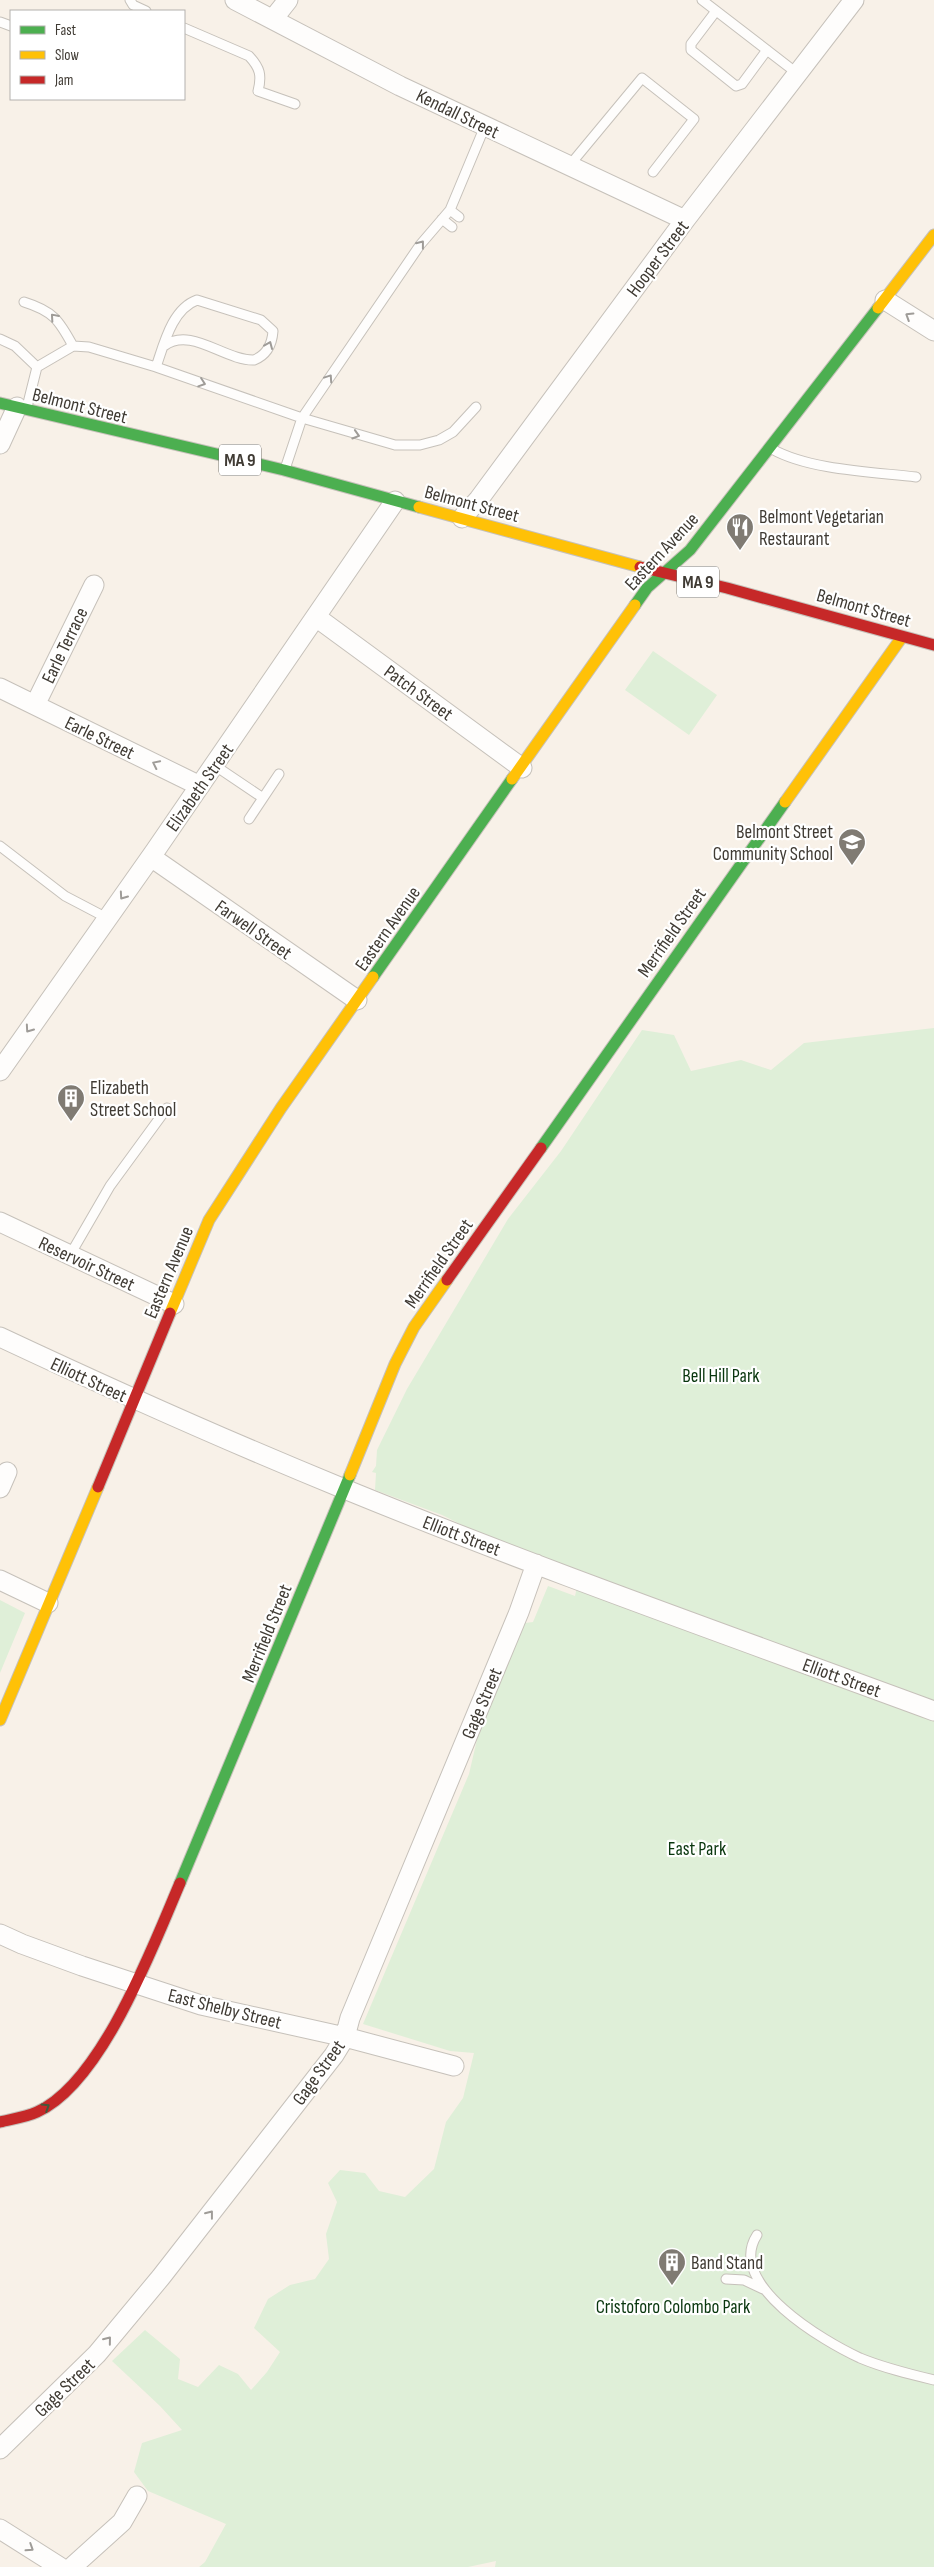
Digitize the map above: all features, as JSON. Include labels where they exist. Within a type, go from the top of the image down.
[{"type":"main road","name":"Eastern Avenue","points":[[0,1720],[209,1220],[281,1108],[647,588],[690,550],[934,235]]},
{"type":"main road","name":"Belmont Street","points":[[14,406],[103,429],[284,470],[664,574],[727,588],[934,645]]},
{"type":"main road","name":"Merrifield Street","points":[[0,2122],[37,2112],[60,2096],[98,2053],[136,1984],[211,1812],[395,1364],[414,1327],[902,637]]},
{"type":"street","name":"Kendall Street","points":[[235,0],[400,86],[685,220]]},
{"type":"street","points":[[273,19],[288,0]]},
{"type":"street","name":"Hooper Street","points":[[462,518],[479,499],[685,220],[854,0]]},
{"type":"street","points":[[885,300],[934,331]]},
{"type":"street","points":[[0,444],[14,406]]},
{"type":"street","name":"Elizabeth Street","points":[[0,1070],[151,857],[395,501]]},
{"type":"street","name":"Earle Terrace","points":[[35,705],[94,585]]},
{"type":"street","name":"Patch Street","points":[[316,617],[522,768]]},
{"type":"street","name":"Earle Street","points":[[0,688],[200,786]]},
{"type":"street","name":"Farwell Street","points":[[151,857],[357,1000]]},
{"type":"street","name":"Reservoir Street","points":[[0,1222],[174,1304]]},
{"type":"street","name":"Elliott Street","points":[[0,1338],[134,1399],[344,1489],[536,1564],[934,1711]]},
{"type":"street","name":"Gage Street","points":[[0,2449],[97,2354],[268,2140],[334,2055],[345,2037],[350,2018],[519,1612],[536,1564]]},
{"type":"street","points":[[0,1580],[48,1603]]},
{"type":"street","name":"East Shelby Street","points":[[0,1934],[22,1944],[201,2005],[345,2037],[454,2066]]},
{"type":"street","points":[[72,2567],[122,2522],[136,2496]]},
{"type":"street","points":[[0,2529],[60,2567]]},
{"type":"lane","points":[[702,0],[798,74]]},
{"type":"lane","points":[[131,5],[144,10]]},
{"type":"lane","points":[[716,10],[691,44],[691,50],[736,86],[742,84],[767,50]]},
{"type":"lane","points":[[185,28],[249,56],[257,65],[262,77],[258,91],[294,104]]},
{"type":"lane","points":[[568,166],[642,78],[694,119],[653,172]]},
{"type":"lane","points":[[284,470],[302,418],[420,245],[450,210],[485,126]]},
{"type":"lane","points":[[450,210],[459,218]]},
{"type":"lane","points":[[442,219],[452,227]]},
{"type":"lane","points":[[156,367],[164,346],[179,313],[190,302],[197,300],[262,320],[270,325],[273,331],[273,339],[268,349],[263,356],[254,360],[184,339],[171,341],[164,346]]},
{"type":"lane","points":[[24,302],[47,310],[60,324],[73,346]]},
{"type":"lane","points":[[0,339],[15,346],[37,368]]},
{"type":"lane","points":[[14,406],[37,368],[73,346],[89,347],[156,367],[302,418],[395,445],[420,444],[438,440],[453,432],[476,407]]},
{"type":"lane","points":[[769,448],[801,460],[853,470],[916,478]]},
{"type":"lane","points":[[214,765],[263,798]]},
{"type":"lane","points":[[249,819],[279,774]]},
{"type":"lane","points":[[0,846],[65,896],[107,918]]},
{"type":"lane","points":[[70,1255],[110,1186],[167,1108]]},
{"type":"lane","points":[[757,2235],[752,2242],[752,2259],[765,2290]]},
{"type":"lane","points":[[726,2279],[750,2282],[765,2290],[806,2327],[850,2352],[886,2368],[934,2380]]},
{"type":"green space","points":[[653,651],[717,695],[689,735],[625,690]]},
{"type":"green space","name":"Cristoforo Colombo Park","points":[[934,1028],[934,2567],[495,2567],[496,2561],[468,2567],[199,2567],[205,2562],[226,2524],[148,2491],[134,2472],[142,2443],[182,2430],[160,2406],[112,2361],[145,2330],[180,2359],[178,2379],[198,2387],[219,2365],[238,2374],[251,2390],[267,2372],[280,2352],[254,2328],[268,2299],[290,2285],[315,2279],[329,2259],[326,2234],[337,2202],[328,2183],[340,2170],[365,2173],[379,2191],[405,2197],[434,2169],[446,2122],[463,2098],[474,2053],[450,2051],[363,2024],[469,1774],[479,1731],[525,1623],[533,1622],[548,1586],[575,1596],[578,1583],[442,1515],[375,1490],[376,1473],[372,1472],[376,1466],[377,1450],[407,1389],[508,1219],[561,1151],[642,1030],[674,1035],[691,1071],[741,1060],[771,1070],[804,1043]]},
{"type":"green space","points":[[0,1600],[25,1613],[0,1673]]},
{"type":"traffic: fast","points":[[635,605],[647,588],[690,550],[878,308]]},
{"type":"traffic: fast","points":[[0,403],[284,470],[419,507]]},
{"type":"traffic: fast","points":[[373,977],[512,779]]},
{"type":"traffic: fast","points":[[541,1148],[785,802]]},
{"type":"traffic: fast","points":[[180,1883],[350,1475]]},
{"type":"traffic: slow","points":[[878,308],[934,235]]},
{"type":"traffic: slow","points":[[419,507],[640,567]]},
{"type":"traffic: slow","points":[[512,779],[635,605]]},
{"type":"traffic: slow","points":[[785,802],[902,637]]},
{"type":"traffic: slow","points":[[170,1313],[209,1220],[281,1108],[373,977]]},
{"type":"traffic: slow","points":[[350,1475],[395,1364],[414,1327],[447,1280]]},
{"type":"traffic: slow","points":[[0,1720],[98,1487]]},
{"type":"traffic: jam","points":[[640,567],[727,588],[934,645]]},
{"type":"traffic: jam","points":[[447,1280],[541,1148]]},
{"type":"traffic: jam","points":[[98,1487],[170,1313]]},
{"type":"traffic: jam","points":[[0,2122],[37,2112],[61,2096],[83,2073],[104,2043],[123,2010],[180,1883]]},
{"type":"place","name":"Belmont Vegetarian Restaurant","points":[[740,551]]},
{"type":"place","name":"Belmont Street Community School","points":[[852,866]]},
{"type":"place","name":"Elizabeth Street School","points":[[71,1122]]},
{"type":"place","name":"Band Stand","points":[[672,2286]]},
{"type":"park label","name":"Bell Hill Park","points":[[721,1375]]},
{"type":"park label","name":"East Park","points":[[697,1848]]}]
